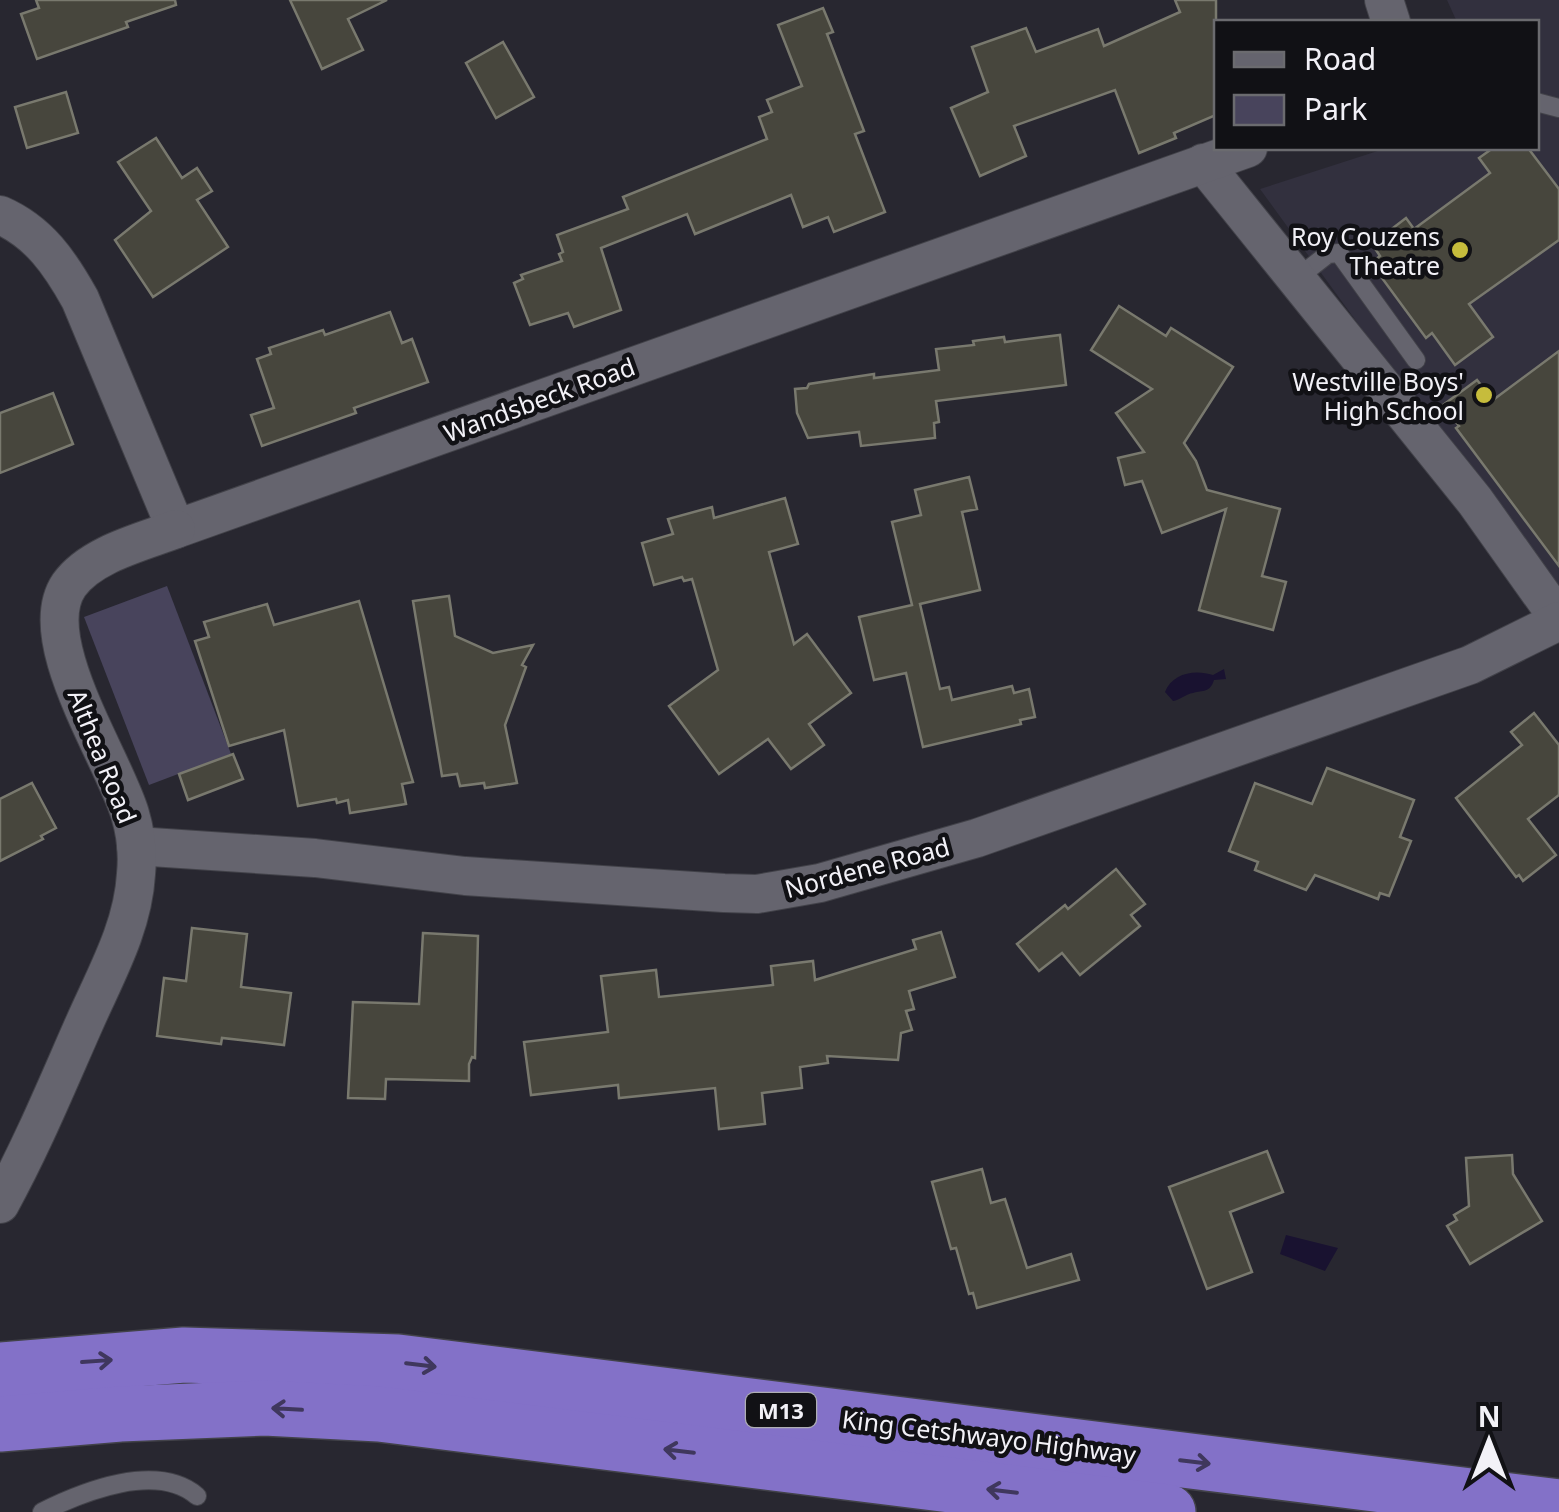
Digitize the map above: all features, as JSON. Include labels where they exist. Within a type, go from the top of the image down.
[{"type":"highway","name":"King Cetshwayo Highway","points":[[0,1370],[184,1354],[398,1362],[1559,1507]]},
{"type":"highway","name":"M13","points":[[0,1424],[265,1408],[379,1414],[1168,1512]]},
{"type":"highway","points":[[0,1459],[120,1414]]},
{"type":"street","name":"Wandsbeck Road","points":[[176,529],[1242,150]]},
{"type":"street","name":"Nordene Road","points":[[136,846],[524,880],[757,894],[790,889],[977,838],[1268,738],[1470,665],[1559,620],[1475,502],[1203,163]]},
{"type":"street","points":[[0,215],[20,224],[63,268],[176,529]]},
{"type":"street","name":"Althea Road","points":[[0,1204],[24,1161],[128,923],[136,873],[136,846],[129,811],[67,667],[60,640],[62,600],[69,585],[85,570],[176,529]]},
{"type":"lane","points":[[1296,279],[1328,254],[1338,253],[1416,360]]},
{"type":"lane","points":[[42,1512],[88,1492],[148,1481],[185,1486],[197,1496]]},
{"type":"shaded area","name":"Westville Boys' High School","points":[[1447,0],[1559,0],[1559,600],[1260,189],[1381,150],[1539,150],[1539,20],[1456,20]]},
{"type":"shaded area","points":[[1224,669],[1226,679],[1214,680],[1206,690],[1173,701],[1165,692],[1173,680],[1185,674],[1213,675]]},
{"type":"shaded area","points":[[1286,1235],[1338,1248],[1325,1271],[1280,1254]]},
{"type":"green space","points":[[167,586],[231,754],[149,785],[84,617]]},
{"type":"building","points":[[36,0],[175,0],[176,5],[126,22],[128,27],[37,59],[21,14],[39,8]]},
{"type":"building","points":[[290,0],[387,0],[348,19],[363,50],[322,69]]},
{"type":"building","points":[[1175,0],[1216,0],[1214,116],[1139,153],[1115,90],[1014,126],[1026,156],[980,176],[951,108],[988,92],[972,47],[1026,28],[1036,52],[1098,29],[1104,46],[1180,12]]},
{"type":"building","points":[[823,8],[833,32],[827,34],[864,131],[855,134],[885,212],[834,232],[828,217],[803,227],[791,195],[695,234],[687,214],[601,248],[621,310],[574,327],[568,313],[530,325],[514,283],[523,279],[521,275],[562,261],[557,235],[628,209],[623,197],[767,139],[759,117],[772,112],[767,100],[802,86],[778,25]]},
{"type":"building","points":[[503,42],[534,97],[496,118],[466,63]]},
{"type":"building","points":[[66,92],[78,133],[27,148],[15,107]]},
{"type":"building","points":[[156,138],[182,178],[197,168],[212,191],[197,200],[228,247],[153,297],[115,240],[151,211],[118,162]]},
{"type":"building","name":"Roy Couzens Theatre","points":[[1490,150],[1530,150],[1559,189],[1559,240],[1469,304],[1493,337],[1455,365],[1432,333],[1426,338],[1371,263],[1380,256],[1372,244],[1406,218],[1414,229],[1490,173],[1479,158]]},
{"type":"building","points":[[1119,306],[1166,336],[1171,328],[1233,367],[1184,443],[1207,490],[1280,509],[1262,576],[1286,582],[1273,630],[1199,610],[1226,509],[1162,533],[1142,481],[1125,485],[1118,458],[1144,452],[1116,413],[1152,389],[1091,350]]},
{"type":"building","points":[[390,312],[402,343],[412,339],[428,382],[354,408],[356,413],[262,446],[251,415],[274,408],[257,359],[271,354],[269,348],[323,330],[325,335]]},
{"type":"building","points":[[1060,335],[1066,385],[936,401],[939,422],[934,423],[935,438],[861,446],[859,432],[808,438],[797,413],[795,389],[807,388],[809,384],[939,370],[936,349],[1004,337],[1005,342]]},
{"type":"building","points":[[1559,351],[1559,566],[1443,405],[1477,380],[1493,400]]},
{"type":"building","points":[[53,393],[73,444],[0,473],[0,413]]},
{"type":"building","points":[[969,477],[977,509],[962,512],[980,590],[920,604],[940,689],[949,687],[952,700],[1012,686],[1014,693],[1029,689],[1035,717],[1020,720],[1021,724],[923,747],[906,673],[874,680],[859,617],[912,605],[892,522],[921,515],[915,490]]},
{"type":"building","points":[[785,498],[798,544],[769,552],[794,644],[807,634],[851,693],[809,724],[824,745],[791,769],[768,739],[719,774],[669,706],[718,670],[692,579],[684,581],[682,577],[654,585],[642,543],[673,534],[668,519],[712,507],[714,518]]},
{"type":"building","points":[[449,596],[455,636],[493,653],[533,645],[522,665],[526,667],[505,725],[517,783],[485,788],[484,783],[460,786],[457,774],[442,776],[413,601]]},
{"type":"building","points":[[359,601],[413,782],[402,784],[406,804],[350,813],[348,800],[298,806],[284,730],[229,746],[195,641],[209,637],[204,622],[267,604],[274,625]]},
{"type":"building","points":[[1534,713],[1559,745],[1559,795],[1528,819],[1556,855],[1523,881],[1456,798],[1522,745],[1511,732]]},
{"type":"building","points":[[233,754],[243,779],[188,800],[179,774]]},
{"type":"building","points":[[1327,768],[1414,800],[1400,837],[1411,841],[1389,896],[1380,893],[1378,899],[1315,875],[1306,890],[1255,870],[1258,862],[1229,851],[1255,783],[1312,804]]},
{"type":"building","points":[[32,783],[56,828],[0,861],[0,799]]},
{"type":"building","points":[[1116,869],[1145,904],[1131,915],[1140,926],[1080,975],[1062,953],[1039,971],[1017,944]]},
{"type":"building","points":[[192,928],[247,934],[241,987],[291,993],[284,1045],[222,1038],[221,1044],[157,1036],[164,978],[186,981]]},
{"type":"building","points":[[941,932],[955,977],[909,991],[914,1009],[906,1011],[912,1030],[901,1033],[898,1060],[827,1056],[828,1063],[800,1067],[802,1088],[762,1093],[765,1124],[719,1129],[715,1088],[619,1098],[618,1085],[531,1095],[524,1042],[608,1032],[601,976],[656,970],[659,997],[773,985],[771,966],[813,961],[815,980],[916,949],[913,940]]},
{"type":"building","points":[[423,933],[478,936],[475,1058],[469,1064],[469,1081],[386,1079],[385,1099],[348,1098],[353,1002],[419,1004]]},
{"type":"building","points":[[1267,1151],[1283,1192],[1230,1212],[1252,1272],[1207,1289],[1169,1187]]},
{"type":"building","points":[[1512,1155],[1513,1174],[1542,1221],[1470,1264],[1447,1226],[1457,1220],[1454,1215],[1469,1206],[1466,1158]]},
{"type":"building","points":[[982,1169],[991,1203],[1005,1199],[1027,1268],[1071,1254],[1079,1280],[977,1308],[956,1248],[951,1249],[932,1182]]},
{"type":"place","name":"Roy Couzens Theatre","points":[[1460,250]]},
{"type":"place","name":"Westville Boys' High School","points":[[1484,395]]}]
